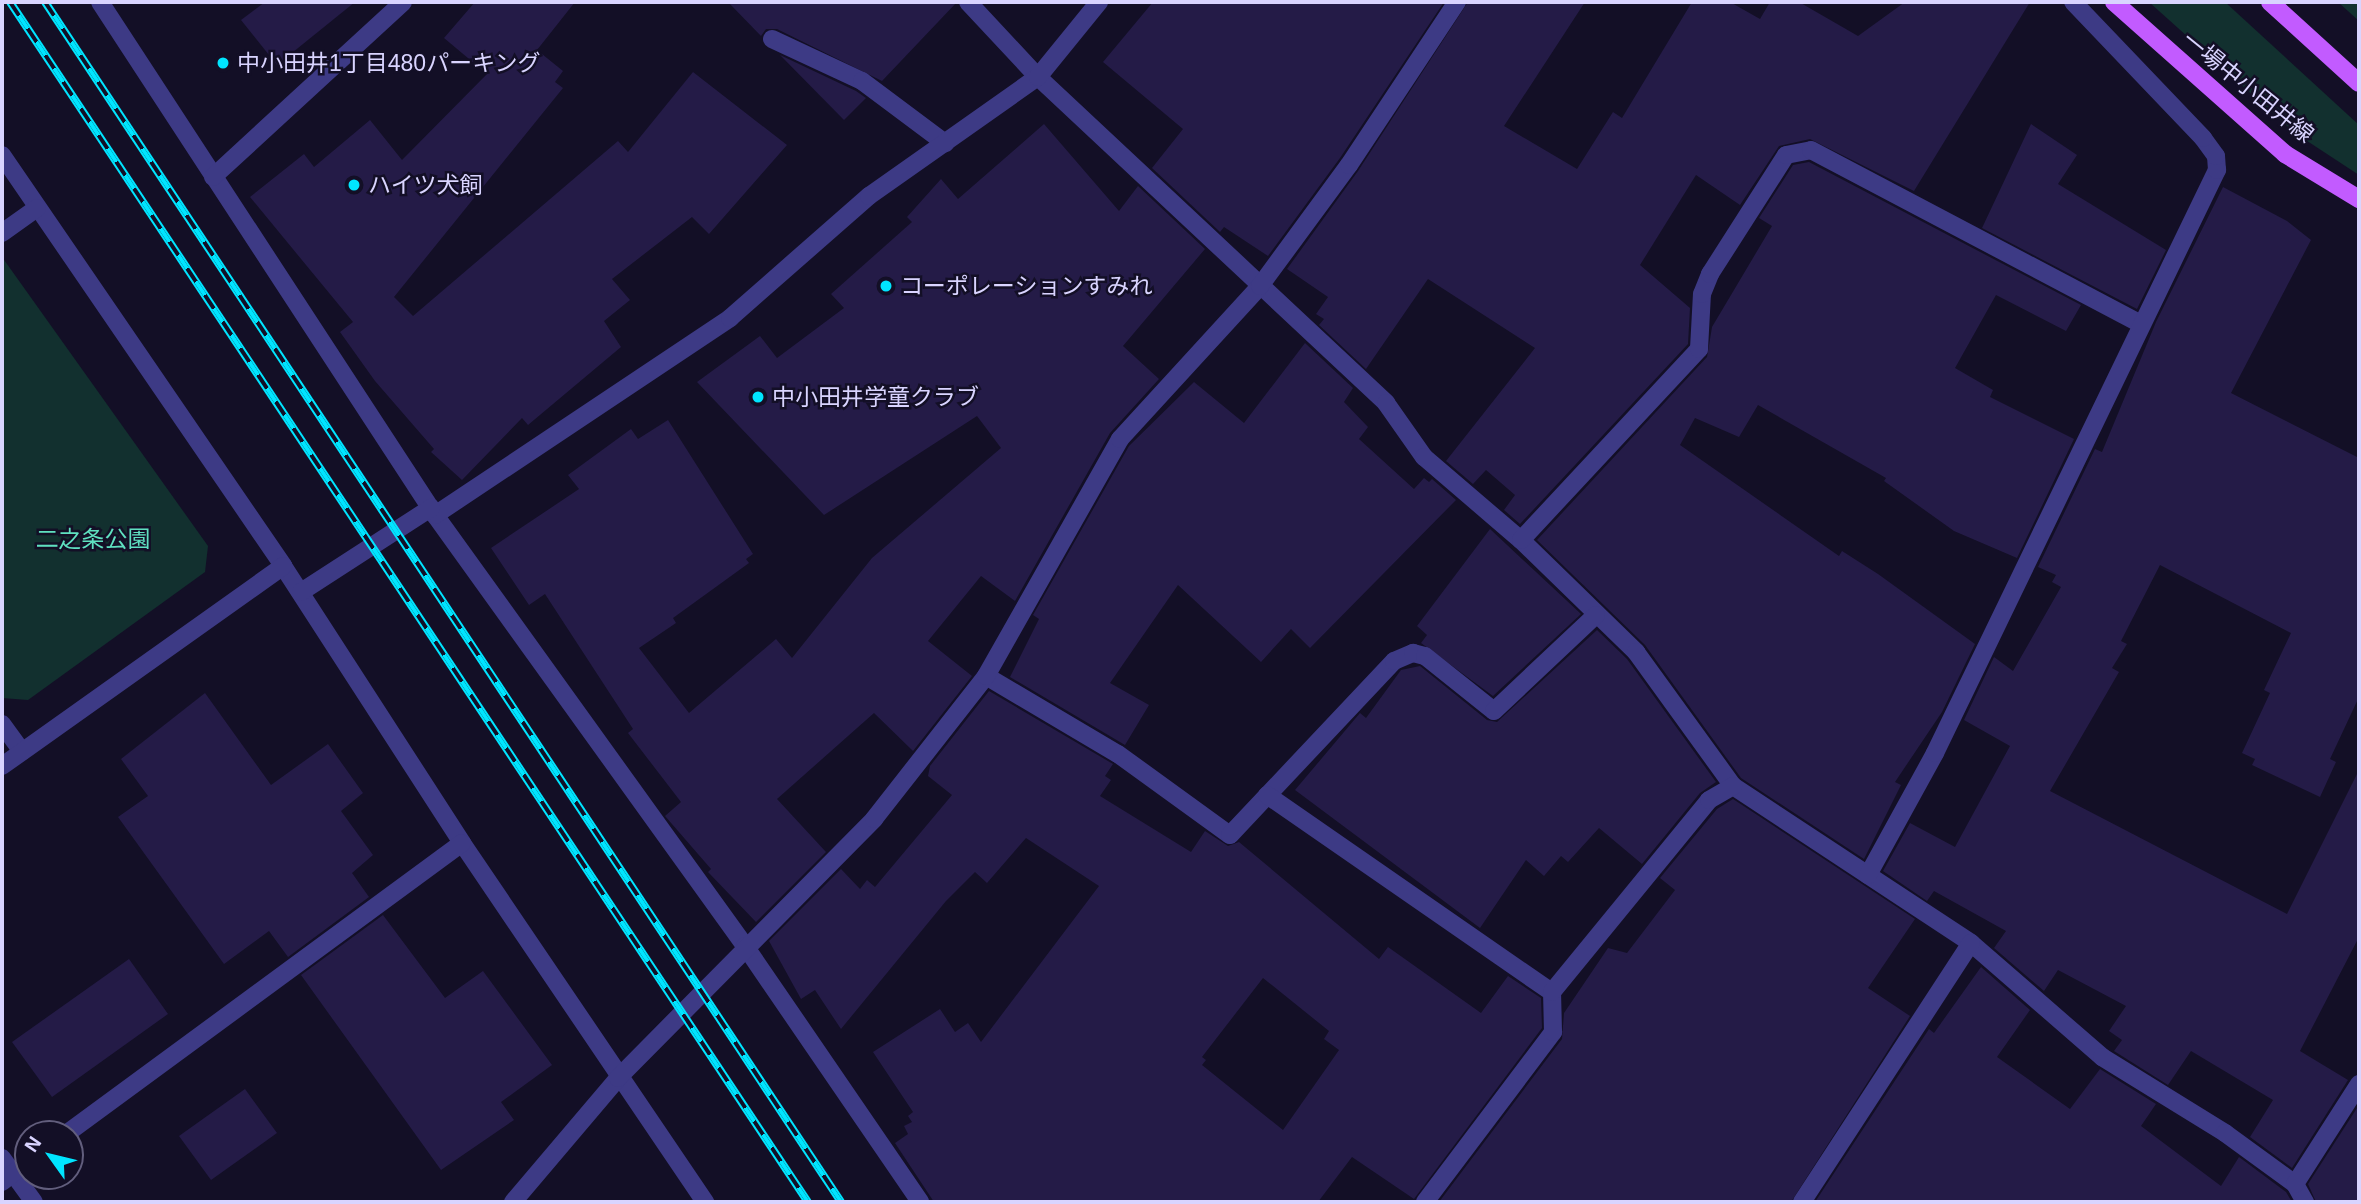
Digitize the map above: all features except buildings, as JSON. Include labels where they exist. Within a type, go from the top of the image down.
[{"type":"main road","name":"一場中小田井線","points":[[2114,2],[2285,153],[2359,199]]},
{"type":"main road","points":[[2270,2],[2359,83]]},
{"type":"street","points":[[100,2],[433,511],[745,946],[920,1202]]},
{"type":"street","points":[[213,177],[403,2]]},
{"type":"street","points":[[968,2],[1038,77],[1386,403],[1424,457],[1521,540],[1636,652],[1733,786],[1971,943],[2102,1056],[2225,1133],[2295,1184],[2305,1202]]},
{"type":"street","points":[[301,592],[433,511],[730,318],[869,196],[1038,77],[1099,2]]},
{"type":"street","points":[[513,1202],[618,1078],[745,946],[874,819],[986,676],[1120,439],[1260,286],[1349,165],[1457,2]]},
{"type":"street","points":[[1868,875],[1941,741],[2217,170],[2216,156],[2073,2]]},
{"type":"street","points":[[772,39],[862,81],[945,143]]},
{"type":"street","points":[[1521,540],[1684,369],[1699,348],[1702,293],[1710,274],[1786,155],[1811,150],[2141,324]]},
{"type":"street","points":[[2,155],[284,566],[618,1078],[705,1202]]},
{"type":"street","points":[[2,233],[37,208]]},
{"type":"street","points":[[2,766],[284,566]]},
{"type":"street","points":[[986,676],[1118,754],[1230,835],[1394,661],[1413,653],[1425,656],[1494,711],[1596,615]]},
{"type":"street","points":[[2,724],[22,752]]},
{"type":"street","points":[[1425,1202],[1553,1032],[1552,992],[1709,800],[1733,786]]},
{"type":"street","points":[[1267,795],[1552,992]]},
{"type":"street","points":[[84,1121],[463,843]]},
{"type":"street","points":[[1802,1202],[1971,943]]},
{"type":"street","points":[[2295,1184],[2359,1084]]},
{"type":"street","points":[[5,1171],[34,1202]]},
{"type":"green space","points":[[2149,2],[2225,2],[2359,125],[2359,175],[2295,133]]},
{"type":"green space","points":[[2338,2],[2359,2],[2359,21]]},
{"type":"green space","name":"二之条公園","points":[[2,257],[208,546],[205,572],[28,700],[2,698]]},
{"type":"railway","points":[[10,2],[808,1202]]},
{"type":"railway","points":[[45,2],[841,1202]]},
{"type":"place","name":"中小田井1丁目480パーキング","points":[[223,63]]},
{"type":"place","name":"ハイツ犬飼","points":[[354,185]]},
{"type":"place","name":"コーポレーションすみれ","points":[[886,286]]},
{"type":"place","name":"中小田井学童クラブ","points":[[758,397]]}]
